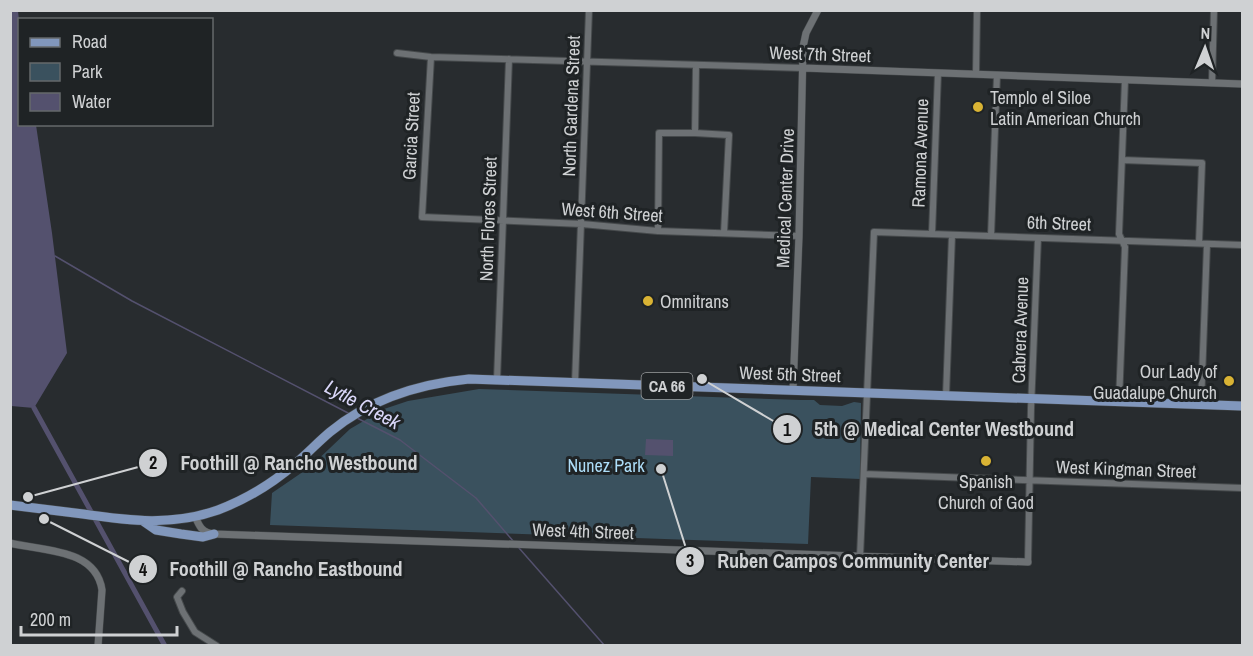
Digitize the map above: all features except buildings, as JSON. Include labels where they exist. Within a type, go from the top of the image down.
[{"type":"main road","name":"West 5th Street","points":[[195,516],[217,510],[255,493],[294,464],[330,432],[350,417],[372,405],[412,388],[469,379],[1242,406]]},
{"type":"main road","name":"CA 66","points":[[10,505],[143,521],[195,516]]},
{"type":"main road","points":[[143,521],[156,530],[204,537],[214,534]]},
{"type":"street","name":"North Gardena Street","points":[[575,383],[589,10]]},
{"type":"street","name":"Medical Center Drive","points":[[793,390],[803,47],[806,33],[818,10]]},
{"type":"street","points":[[976,74],[977,10]]},
{"type":"street","points":[[1212,83],[1214,10]]},
{"type":"street","name":"West 7th Street","points":[[397,53],[431,57],[1242,84]]},
{"type":"street","name":"Garcia Street","points":[[422,217],[431,57]]},
{"type":"street","name":"North Flores Street","points":[[497,380],[508,59]]},
{"type":"street","points":[[695,133],[696,65]]},
{"type":"street","name":"Ramona Avenue","points":[[932,234],[938,73]]},
{"type":"street","points":[[991,236],[997,75]]},
{"type":"street","points":[[1119,402],[1125,247],[1119,234],[1125,80]]},
{"type":"street","points":[[658,231],[658,133],[695,133],[729,135],[724,233]]},
{"type":"street","points":[[1122,160],[1202,164],[1201,405]]},
{"type":"street","name":"West 6th Street","points":[[422,217],[582,224],[658,231],[799,236]]},
{"type":"street","name":"6th Street","points":[[867,393],[874,232],[1242,245]]},
{"type":"street","points":[[946,396],[952,235]]},
{"type":"street","name":"Cabrera Avenue","points":[[950,560],[1028,562],[1038,238]]},
{"type":"street","points":[[860,557],[867,393]]},
{"type":"street","name":"West Kingman Street","points":[[864,474],[1242,488]]},
{"type":"street","points":[[195,516],[202,530],[214,534]]},
{"type":"street","name":"West 4th Street","points":[[214,534],[950,560]]},
{"type":"street","points":[[10,543],[73,556],[90,566],[101,582],[102,590],[98,645]]},
{"type":"street","points":[[182,591],[177,597],[195,632],[217,645]]},
{"type":"green space","name":"Nunez Park","points":[[479,389],[814,400],[820,405],[842,406],[854,402],[861,403],[860,479],[811,477],[808,544],[270,525],[272,493],[310,467],[350,429],[384,409],[408,401]]},
{"type":"water","points":[[10,11],[18,11],[18,126],[36,126],[67,353],[34,408],[11,406]]},
{"type":"water","points":[[646,439],[673,440],[673,456],[645,455]]},
{"type":"waterway","name":"Lytle Creek","points":[[55,256],[132,301],[350,414]]},
{"type":"waterway","name":"Lytle Creek","points":[[34,408],[165,646]]},
{"type":"waterway","name":"Lytle Creek","points":[[357,418],[400,440],[476,498],[514,542]]},
{"type":"waterway","name":"Lytle Creek","points":[[519,548],[605,646]]},
{"type":"place","name":"Templo el Siloe Latin American Church","points":[[978,107]]},
{"type":"place","name":"Omnitrans","points":[[648,301]]},
{"type":"place","name":"5th @ Medical Center Westbound","points":[[702,379]]},
{"type":"place","name":"Our Lady of Guadalupe Church","points":[[1229,381]]},
{"type":"place","name":"Spanish Church of God","points":[[986,461]]},
{"type":"place","name":"Ruben Campos Community Center","points":[[661,469]]},
{"type":"place","name":"Foothill @ Rancho Westbound","points":[[28,497]]},
{"type":"place","name":"Foothill @ Rancho Eastbound","points":[[44,519]]}]
